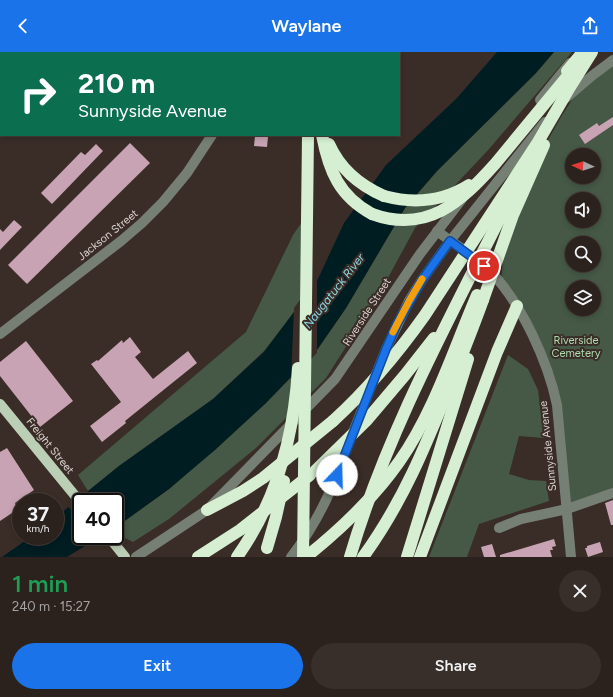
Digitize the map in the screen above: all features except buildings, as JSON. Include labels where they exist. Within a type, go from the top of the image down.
[{"type":"highway","points":[[326,136],[336,157],[343,167],[362,184],[372,190],[384,196],[408,201],[432,200],[444,197],[457,192],[480,176],[583,52]]},
{"type":"highway","points":[[322,136],[329,164],[335,177],[342,190],[352,200],[362,208],[383,218],[409,221],[423,219],[448,208],[459,201],[474,187],[495,164],[588,52]]},
{"type":"highway","points":[[207,510],[243,491],[263,478],[333,421],[368,387],[416,328],[538,142],[592,52]]},
{"type":"highway","points":[[363,557],[386,523],[415,470],[470,338],[482,299],[510,222],[531,172],[558,118],[575,89],[600,52]]},
{"type":"highway","points":[[305,557],[308,136]]},
{"type":"highway","points":[[350,557],[373,488],[390,446],[448,320],[538,142]]},
{"type":"highway","points":[[237,557],[256,529],[268,504],[280,472],[289,441],[297,384],[303,252],[307,225]]},
{"type":"highway","points":[[264,557],[278,508],[293,430],[298,378],[304,245],[307,225]]},
{"type":"highway","points":[[305,557],[358,512],[385,481],[399,462],[434,399],[482,299]]},
{"type":"highway","points":[[407,557],[482,299]]},
{"type":"highway","points":[[420,557],[497,352],[517,306]]},
{"type":"highway","points":[[198,557],[240,530],[315,471],[366,421],[405,376],[448,320]]},
{"type":"main road","name":"Freight Street","points":[[0,404],[73,493]]},
{"type":"main road","points":[[115,545],[125,557]]},
{"type":"street","name":"Riverside Street","points":[[136,557],[207,510],[335,379],[397,286],[437,231],[570,62],[588,52]]},
{"type":"street","points":[[291,557],[304,541],[327,498],[386,349],[397,324],[422,280],[450,241],[554,112],[578,87],[613,60]]},
{"type":"street","name":"Jackson Street","points":[[0,334],[121,241],[142,223],[163,202],[187,173],[211,136]]},
{"type":"street","name":"Sunnyside Avenue","points":[[437,231],[478,260],[510,294],[545,366],[554,391],[559,418],[571,557]]},
{"type":"street","points":[[498,528],[521,519],[567,509],[613,493]]},
{"type":"green space","points":[[554,52],[572,52],[489,149],[415,228],[377,298],[326,378],[256,448],[169,519],[133,542],[124,538],[124,521],[169,489],[266,403],[317,350],[346,308],[405,208],[437,171],[537,72]]},
{"type":"green space","name":"Riverside Cemetery","points":[[613,60],[613,492],[567,509],[560,429],[541,356],[501,283],[503,255],[530,172],[561,117],[588,75]]},
{"type":"green space","points":[[309,212],[301,264],[300,305],[264,351],[213,399],[119,466],[88,491],[78,475],[246,332],[293,235]]},
{"type":"green space","points":[[508,355],[528,369],[538,390],[544,438],[519,436],[509,474],[529,480],[546,481],[549,501],[479,524],[467,557],[429,557]]},
{"type":"water","name":"Naugatuck River","points":[[497,52],[554,52],[535,74],[437,171],[405,208],[346,308],[317,350],[266,403],[215,450],[169,489],[124,522],[124,493],[86,493],[119,466],[213,399],[264,352],[317,281],[344,223],[386,165],[457,98]]},
{"type":"water","points":[[72,504],[72,545],[86,545],[67,557],[2,557],[19,545],[64,545],[64,511]]},
{"type":"pier","points":[[317,275],[317,353],[291,379],[294,308],[315,280]]},
{"type":"pier","points":[[72,501],[72,511],[67,505]]},
{"type":"slow traffic","points":[[393,332],[422,279]]},
{"type":"route","points":[[337,475],[397,324],[409,301],[436,260],[450,241],[478,260],[484,266]]}]
